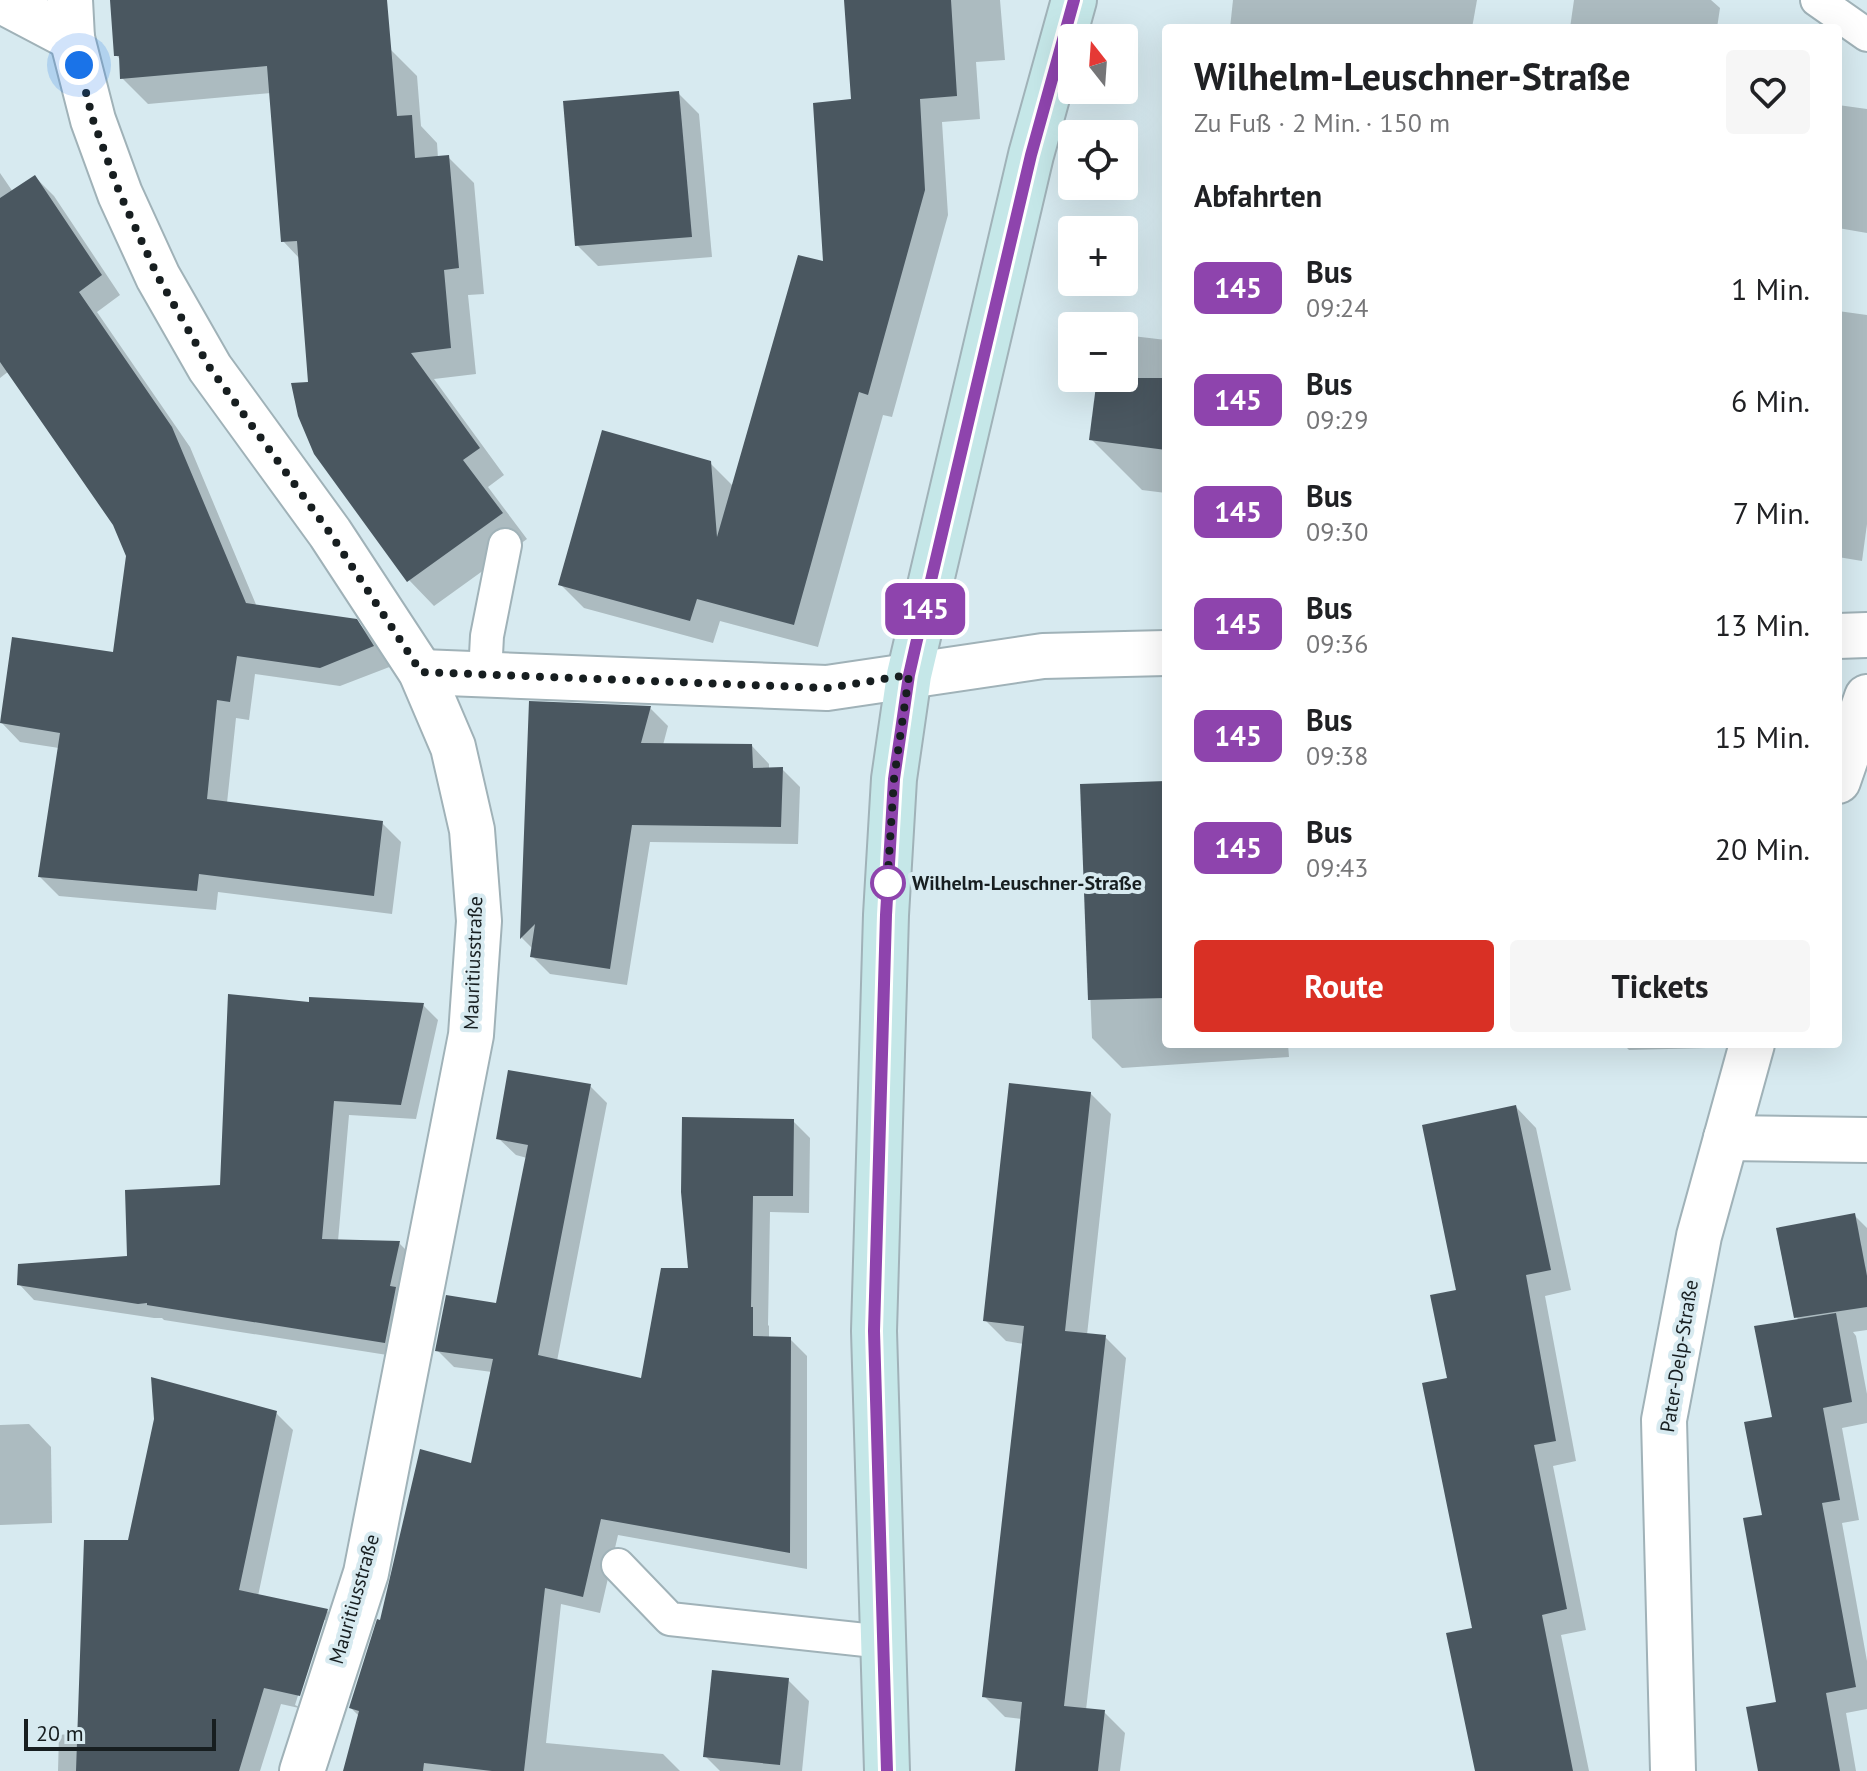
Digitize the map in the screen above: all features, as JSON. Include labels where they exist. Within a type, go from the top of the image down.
[{"type":"street","points":[[0,0],[71,19]]},
{"type":"street","points":[[887,1771],[874,1331],[886,915],[894,779],[909,675],[1031,155],[1074,0]]},
{"type":"street","name":"Mauritiusstraße","points":[[71,19],[93,120],[120,194],[158,277],[210,368],[330,533],[421,672],[453,747],[472,830],[479,921],[471,1035],[366,1573],[302,1771]]},
{"type":"street","points":[[1842,636],[1867,635]]},
{"type":"street","points":[[421,672],[827,688],[1043,656],[1162,653]]},
{"type":"street","points":[[1842,769],[1867,697]]},
{"type":"street","name":"Pater-Delp-Straße","points":[[1673,1771],[1664,1420],[1699,1236],[1751,1048]]},
{"type":"street","points":[[1726,1138],[1867,1140]]},
{"type":"lane","points":[[1817,0],[1867,35]]},
{"type":"lane","points":[[485,674],[487,636],[505,545]]},
{"type":"lane","points":[[618,1565],[670,1619],[884,1642]]},
{"type":"building","points":[[110,0],[387,0],[397,116],[412,115],[415,158],[449,155],[459,268],[444,270],[451,348],[411,353],[480,448],[463,460],[503,513],[407,582],[314,454],[298,416],[291,383],[308,382],[297,241],[281,242],[267,66],[120,79],[119,56],[114,56]]},
{"type":"building","points":[[844,0],[951,0],[957,96],[920,99],[925,190],[868,395],[859,392],[794,625],[697,599],[690,621],[558,585],[602,430],[711,461],[717,537],[798,255],[823,261],[813,103],[851,99]]},
{"type":"building","points":[[679,91],[692,237],[575,246],[563,101]]},
{"type":"building","points":[[35,175],[102,275],[79,292],[172,427],[246,603],[357,619],[374,646],[320,668],[237,656],[230,702],[217,700],[207,799],[383,821],[374,896],[199,874],[197,891],[38,877],[60,733],[0,723],[12,637],[113,652],[126,556],[113,525],[0,362],[0,198]]},
{"type":"building","points":[[1138,378],[1162,378],[1162,449],[1089,440],[1095,392],[1138,392]]},
{"type":"building","points":[[529,701],[651,706],[641,743],[752,744],[753,768],[783,767],[781,827],[632,825],[610,969],[530,957],[535,924],[520,939]]},
{"type":"building","points":[[1162,781],[1162,998],[1088,1000],[1080,784]]},
{"type":"building","points":[[228,994],[309,1002],[309,997],[424,1003],[401,1105],[334,1101],[322,1239],[400,1241],[390,1286],[396,1287],[385,1343],[147,1303],[17,1285],[18,1264],[127,1256],[125,1190],[220,1185]]},
{"type":"building","points":[[508,1070],[591,1084],[538,1355],[641,1378],[661,1268],[688,1268],[681,1192],[682,1117],[794,1119],[793,1196],[753,1196],[751,1307],[753,1336],[791,1337],[790,1553],[601,1519],[583,1597],[545,1588],[524,1771],[492,1771],[424,1763],[423,1771],[343,1771],[359,1711],[349,1708],[377,1619],[380,1620],[420,1449],[471,1463],[493,1359],[435,1351],[446,1295],[496,1303],[528,1145],[496,1139]]},
{"type":"building","points":[[1009,1083],[1091,1092],[1065,1331],[1106,1335],[1064,1706],[1105,1710],[1098,1771],[1015,1771],[1022,1702],[982,1697],[1024,1326],[983,1321]]},
{"type":"building","points":[[1516,1105],[1551,1270],[1526,1275],[1556,1441],[1534,1445],[1567,1609],[1542,1615],[1573,1771],[1475,1771],[1446,1633],[1472,1628],[1422,1383],[1447,1378],[1430,1295],[1456,1290],[1422,1125]]},
{"type":"building","points":[[1855,1213],[1867,1276],[1867,1307],[1794,1318],[1776,1228]]},
{"type":"building","points":[[1836,1313],[1852,1402],[1823,1408],[1840,1500],[1822,1503],[1856,1687],[1826,1693],[1840,1771],[1758,1771],[1746,1707],[1776,1702],[1743,1518],[1762,1515],[1744,1422],[1772,1417],[1754,1326]]},
{"type":"building","points":[[151,1377],[277,1411],[239,1590],[328,1609],[300,1696],[264,1688],[239,1771],[76,1771],[84,1540],[128,1540],[154,1419]]},
{"type":"building","points":[[712,1670],[789,1678],[780,1765],[703,1757]]},
{"type":"bus line","name":"145","points":[[887,1771],[874,1331],[886,915],[894,779],[916,644],[1031,155],[1074,0]]},
{"type":"place","name":"Wilhelm-Leuschner-Straße","points":[[888,883]]},
{"type":"route","points":[[79,65],[93,120],[120,194],[158,277],[210,368],[330,533],[421,672],[827,688],[909,675],[894,779],[887,888],[888,883]]}]
